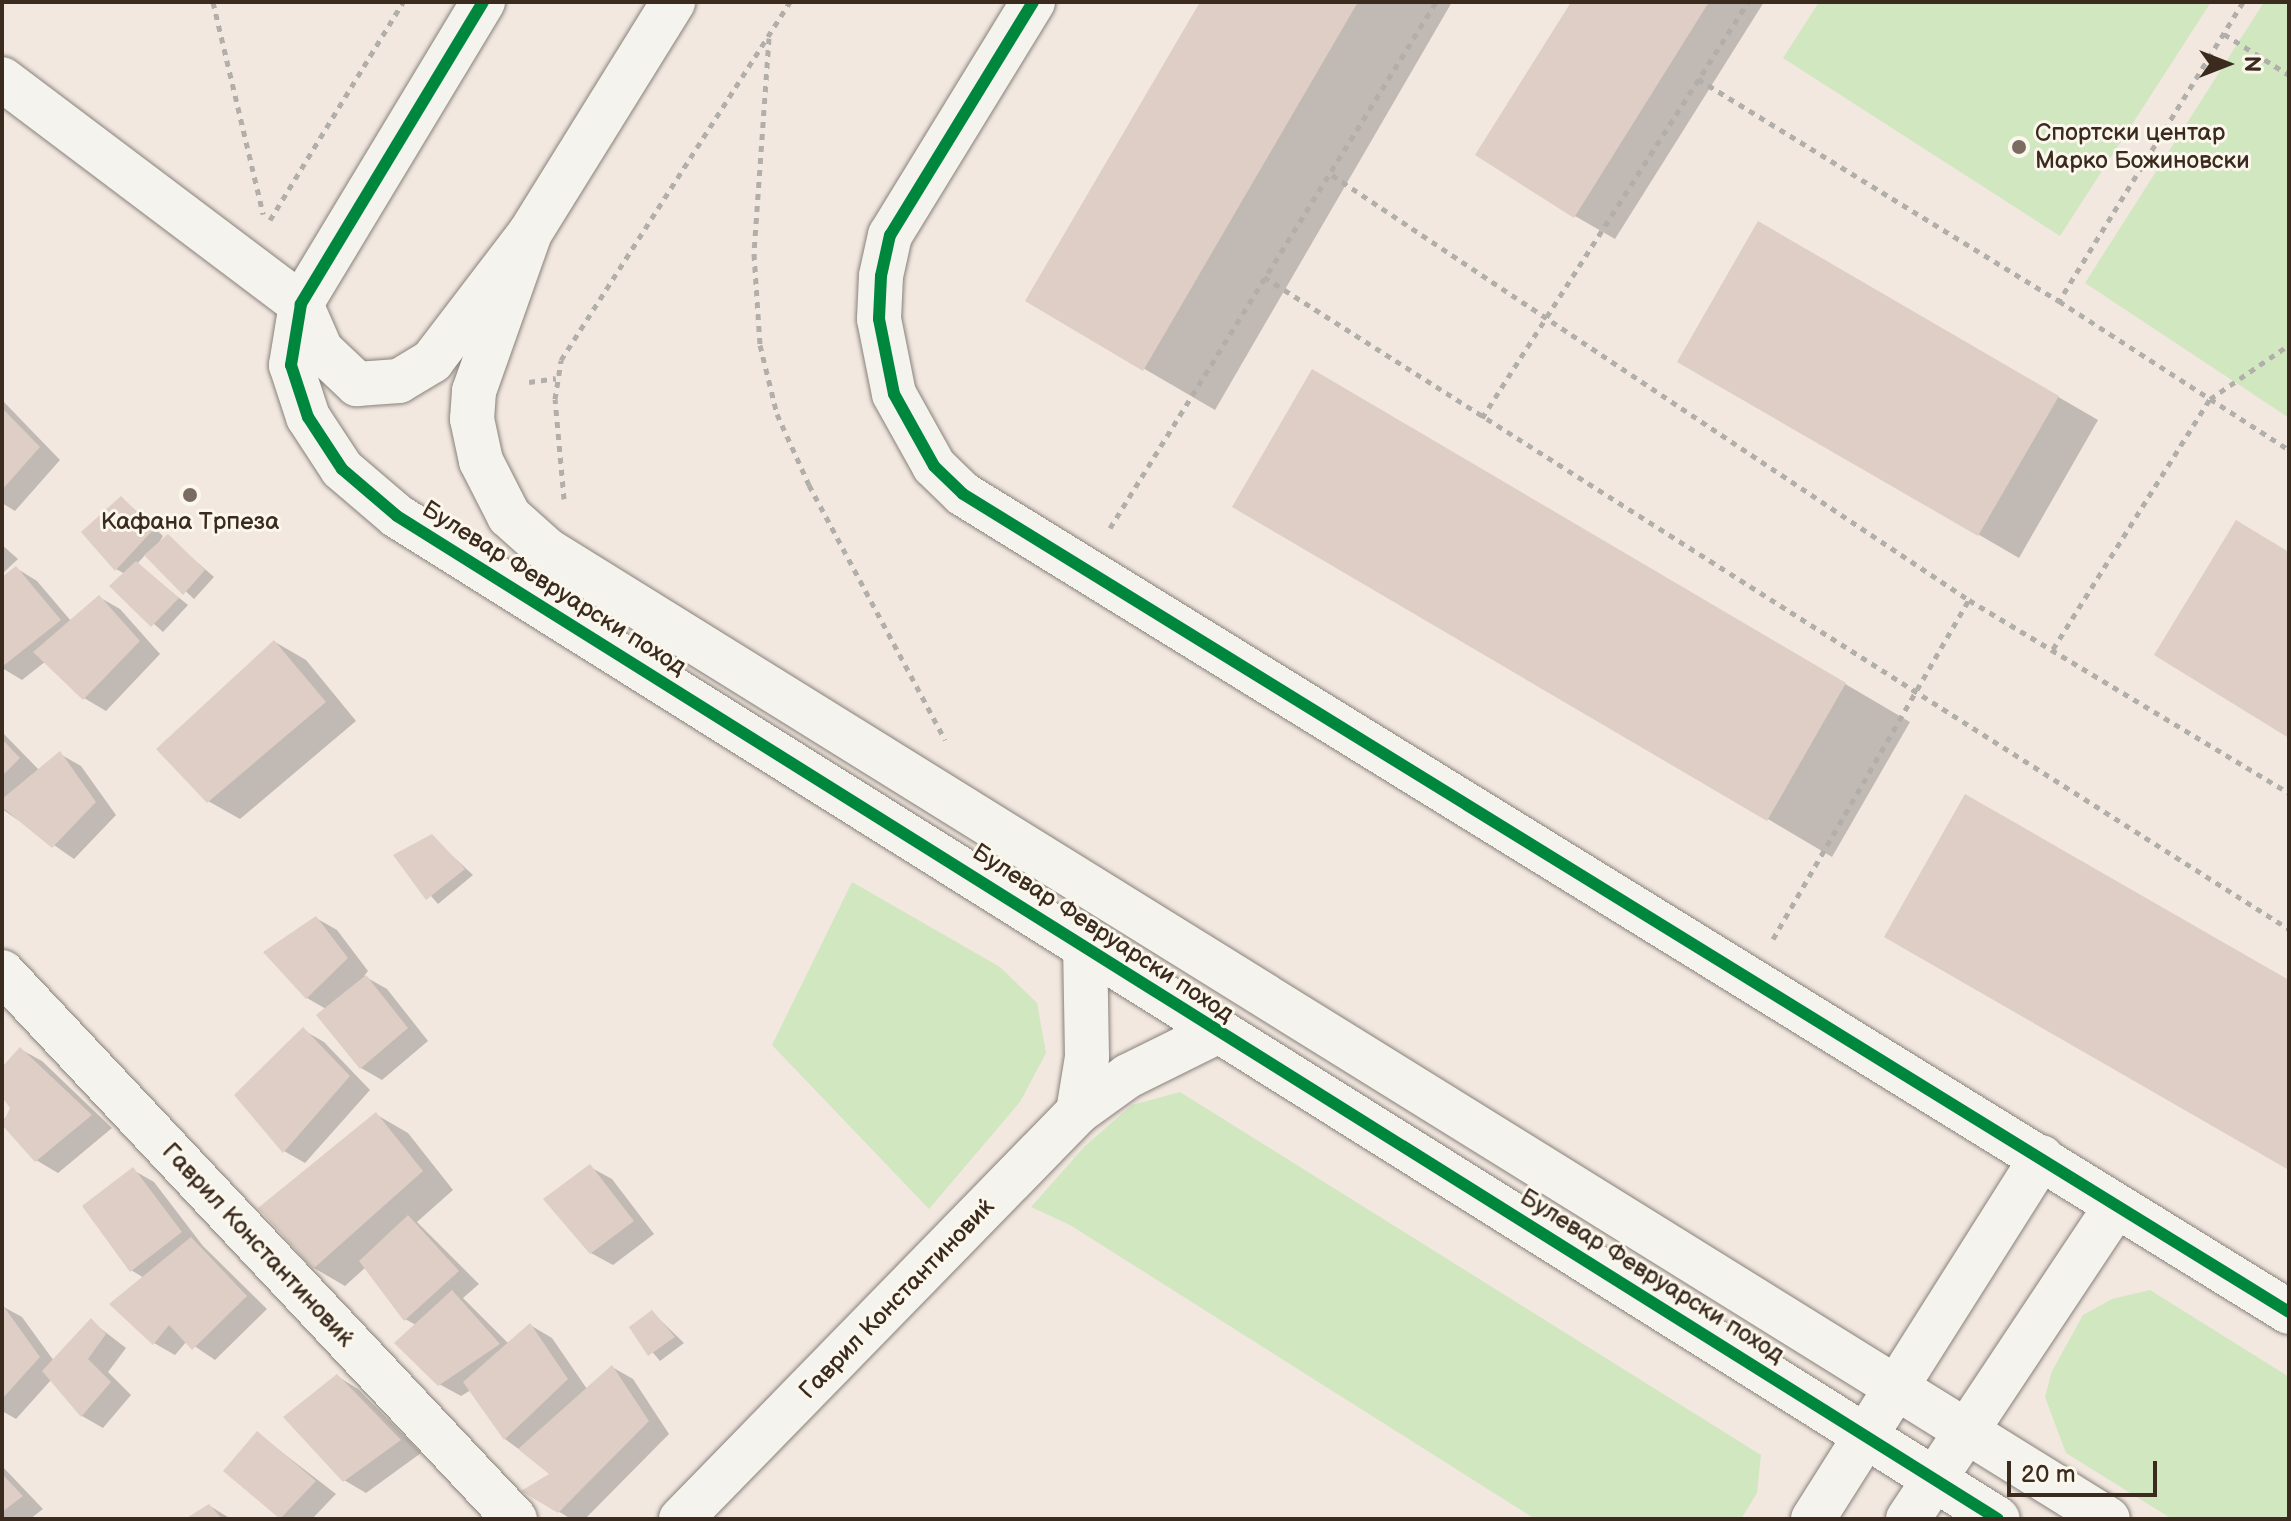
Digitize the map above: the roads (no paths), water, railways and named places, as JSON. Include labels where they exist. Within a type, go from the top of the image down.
[{"type":"street","points":[[301,304],[483,2]]},
{"type":"street","points":[[2,79],[301,304],[321,350],[357,384],[399,381],[432,361],[530,233],[673,2]]},
{"type":"street","points":[[1033,2],[890,235],[879,319],[894,394],[934,466],[963,494],[2289,1312]]},
{"type":"street","name":"Булевар Февруарски поход","points":[[530,233],[474,391],[472,419],[481,461],[509,516],[547,550],[2108,1519]]},
{"type":"street","name":"Булевар Февруарски поход","points":[[301,304],[291,365],[308,417],[342,469],[397,516],[1998,1519]]},
{"type":"street","points":[[1078,1112],[1087,1057],[1085,947]]},
{"type":"street","name":"Гаврил Константиновиќ","points":[[2,972],[515,1519]]},
{"type":"street","name":"Гаврил Константиновиќ","points":[[681,1519],[1078,1112],[1128,1076],[1217,1032]]},
{"type":"street","points":[[1813,1519],[2042,1157]]},
{"type":"street","points":[[1908,1519],[1931,1479],[2116,1206]]},
{"type":"place","name":"Спортски центар Марко Божиновски","points":[[2019,147]]},
{"type":"place","name":"Кафана Трпеза","points":[[190,495]]}]
